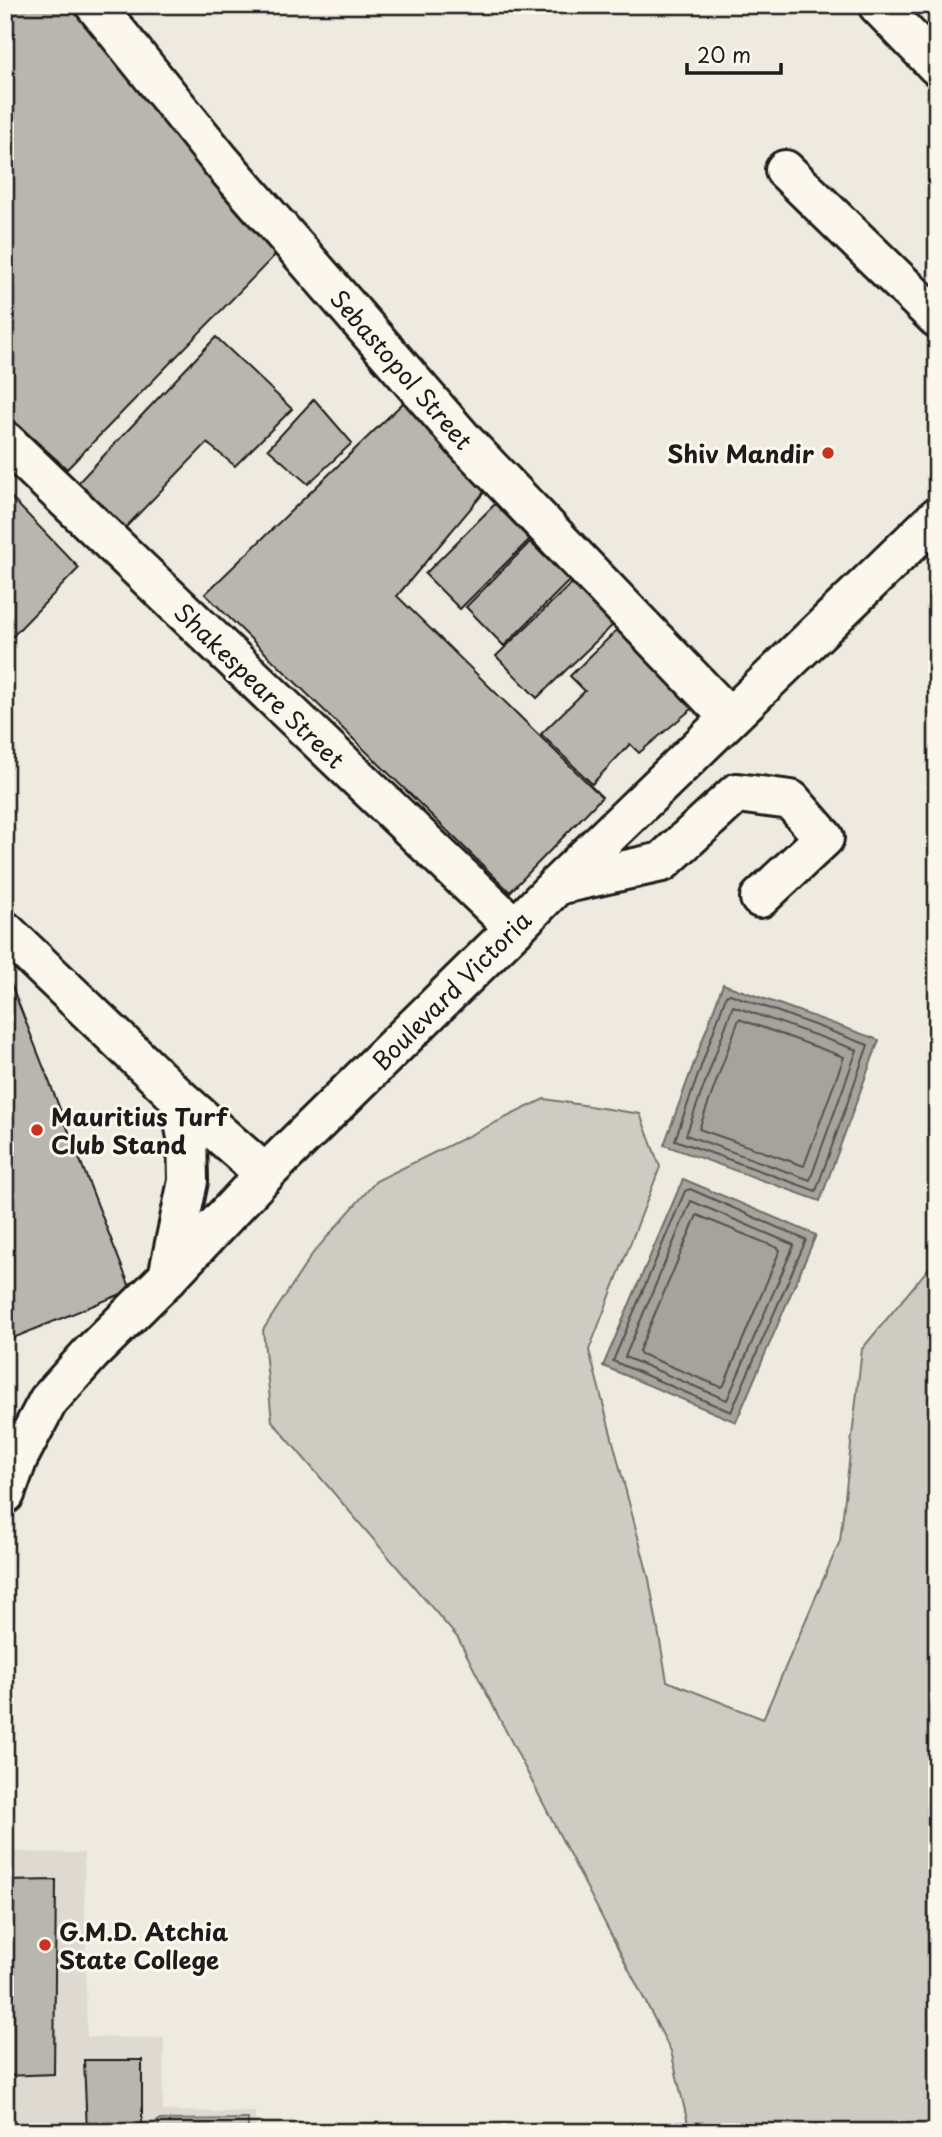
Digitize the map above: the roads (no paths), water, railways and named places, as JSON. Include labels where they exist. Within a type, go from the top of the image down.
[{"type":"street","name":"Sebastopol Street","points":[[94,5],[220,160],[466,443],[728,716]]},
{"type":"street","points":[[878,5],[937,66]]},
{"type":"street","points":[[785,170],[937,318]]},
{"type":"street","name":"Shakespeare Street","points":[[5,441],[515,928]]},
{"type":"street","name":"Boulevard Victoria","points":[[5,1494],[18,1458],[48,1401],[92,1353],[265,1174],[557,884],[937,517]]},
{"type":"street","points":[[557,884],[662,862],[737,793],[792,800],[824,838],[760,898]]},
{"type":"street","points":[[5,931],[179,1098],[265,1174]]},
{"type":"street","points":[[168,1277],[188,1181],[187,1137],[179,1098]]},
{"type":"water","points":[[723,984],[879,1040],[820,1201],[664,1145]]},
{"type":"water","points":[[683,1179],[816,1235],[736,1422],[603,1366]]},
{"type":"place","name":"Shiv Mandir","points":[[828,453]]},
{"type":"place","name":"Mauritius Turf Club Stand","points":[[37,1130]]},
{"type":"place","name":"G.M.D. Atchia State College","points":[[45,1945]]}]
